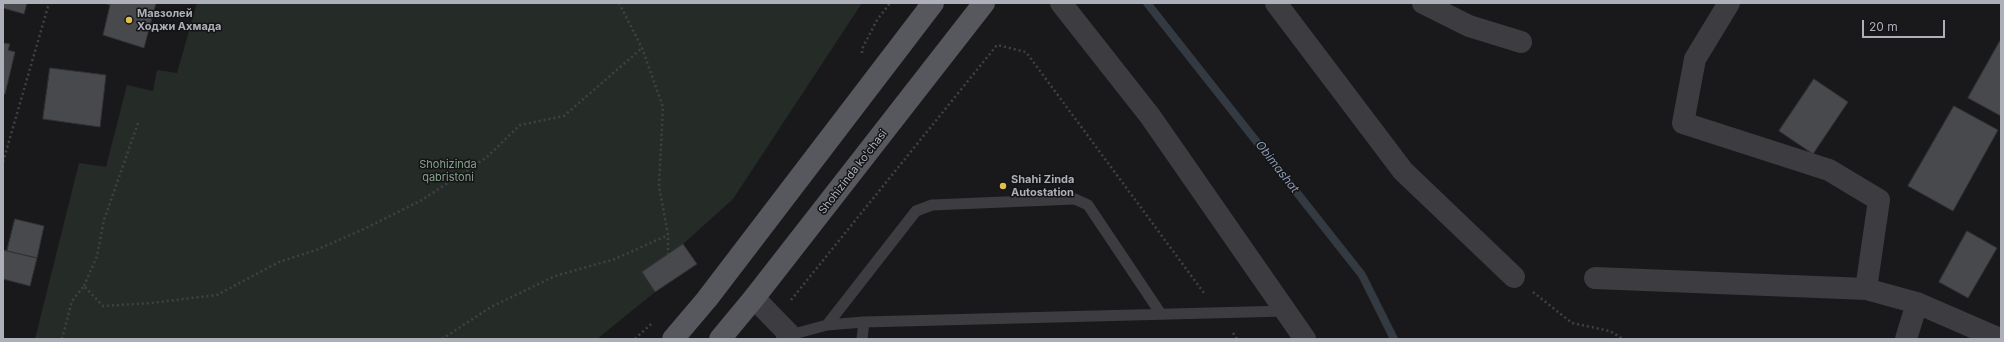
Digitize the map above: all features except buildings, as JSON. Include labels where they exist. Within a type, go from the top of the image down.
[{"type":"main road","points":[[673,339],[707,299],[934,3]]},
{"type":"main road","name":"Shohizinda ko'chasi","points":[[720,339],[754,298],[984,3]]},
{"type":"street","points":[[1061,3],[1150,116],[1305,339]]},
{"type":"street","points":[[1276,3],[1403,171],[1514,277]]},
{"type":"street","points":[[1422,3],[1469,26],[1521,42]]},
{"type":"street","points":[[1729,3],[1695,59],[1683,123],[1829,170],[1879,200],[1866,289]]},
{"type":"street","points":[[1595,278],[1866,289],[1917,303],[2000,339]]},
{"type":"street","points":[[754,298],[788,337]]},
{"type":"street","points":[[1906,339],[1917,303]]},
{"type":"lane","points":[[827,325],[916,211],[932,205],[1075,199],[1088,205],[1161,314]]},
{"type":"lane","points":[[788,337],[827,325],[864,322],[1286,311]]},
{"type":"lane","points":[[862,339],[864,322]]},
{"type":"path","points":[[3,162],[50,3]]},
{"type":"path","points":[[619,3],[642,48],[663,107],[659,186],[668,235],[668,254]]},
{"type":"path","points":[[84,286],[103,306],[151,303],[217,294],[279,262],[316,250],[422,200],[487,157],[520,126],[564,116],[642,48]]},
{"type":"path","points":[[62,339],[72,301],[84,286],[97,256],[104,220],[138,123]]},
{"type":"path","points":[[442,339],[491,306],[555,276],[615,259],[668,235]]},
{"type":"path","points":[[1514,277],[1572,323],[1610,331],[1623,339]]},
{"type":"green space","name":"Shohizinda qabristoni","points":[[197,3],[862,3],[733,199],[683,244],[642,272],[655,292],[597,339],[35,339],[79,163],[106,167],[127,85],[153,91],[157,70],[177,73]]},
{"type":"waterway","name":"Obimashat","points":[[1147,3],[1362,275],[1394,339]]},
{"type":"place","name":"Мавзолей Ходжи Ахмада","points":[[129,20]]},
{"type":"place","name":"Shahi Zinda Autostation","points":[[1003,186]]}]
